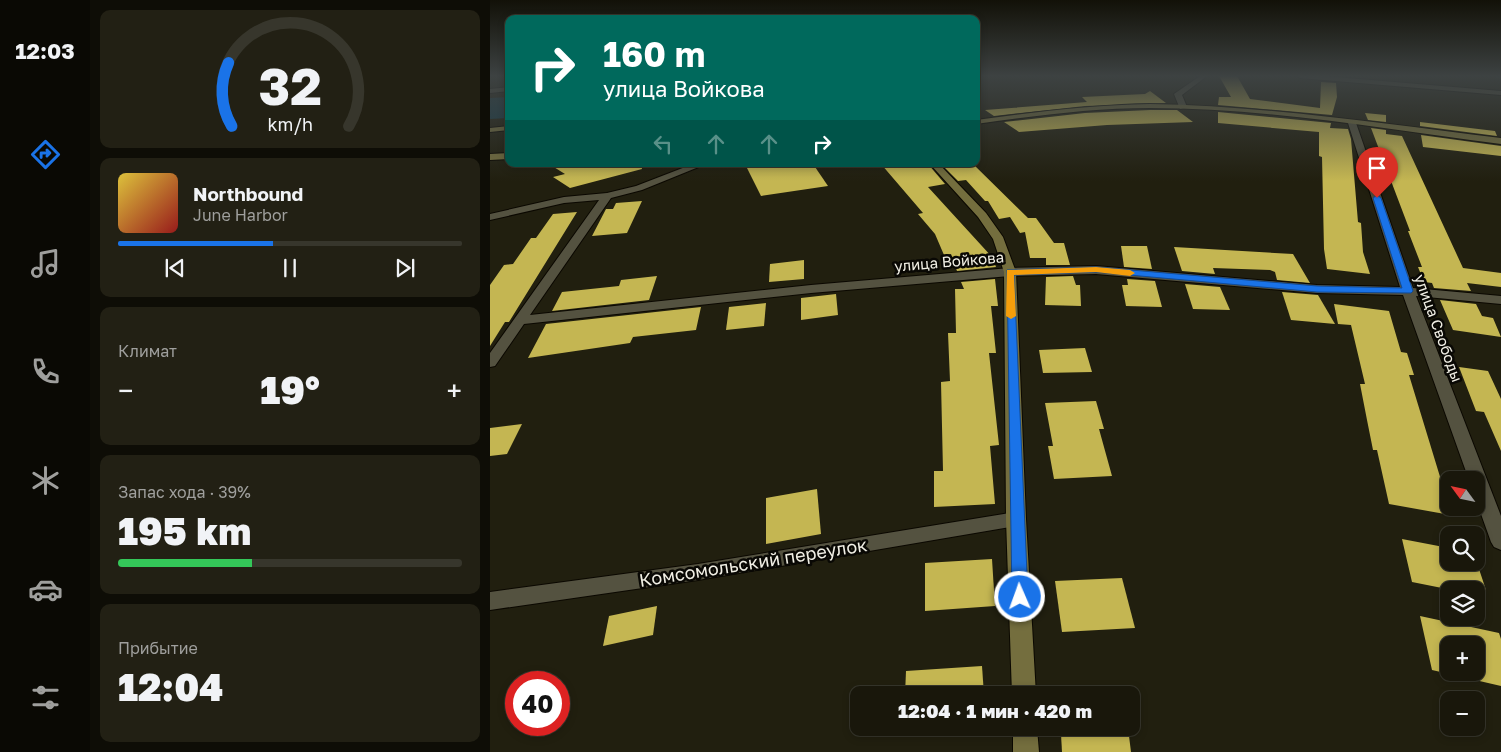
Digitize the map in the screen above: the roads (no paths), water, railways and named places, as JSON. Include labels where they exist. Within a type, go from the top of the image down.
[{"type":"main road","points":[[980,121],[1067,111]]},
{"type":"main road","points":[[1226,111],[1352,123],[1501,142]]},
{"type":"main road","points":[[490,130],[505,128]]},
{"type":"main road","points":[[490,157],[505,156]]},
{"type":"main road","points":[[937,167],[982,215],[999,239],[1010,272],[1016,519],[1024,686]]},
{"type":"main road","points":[[1025,736],[1026,752]]},
{"type":"street","name":"улица Свободы","points":[[1352,123],[1408,291],[1501,542]]},
{"type":"street","points":[[490,217],[564,200],[607,196],[639,188],[693,167]]},
{"type":"street","points":[[490,364],[607,196]]},
{"type":"street","name":"улица Войкова","points":[[520,320],[812,289],[1010,272],[1096,270],[1317,289],[1408,291],[1501,300]]},
{"type":"street","name":"Комсомольский переулок","points":[[490,601],[707,571],[1016,519]]},
{"type":"water","points":[[490,111],[505,111],[505,118],[490,119]]}]
